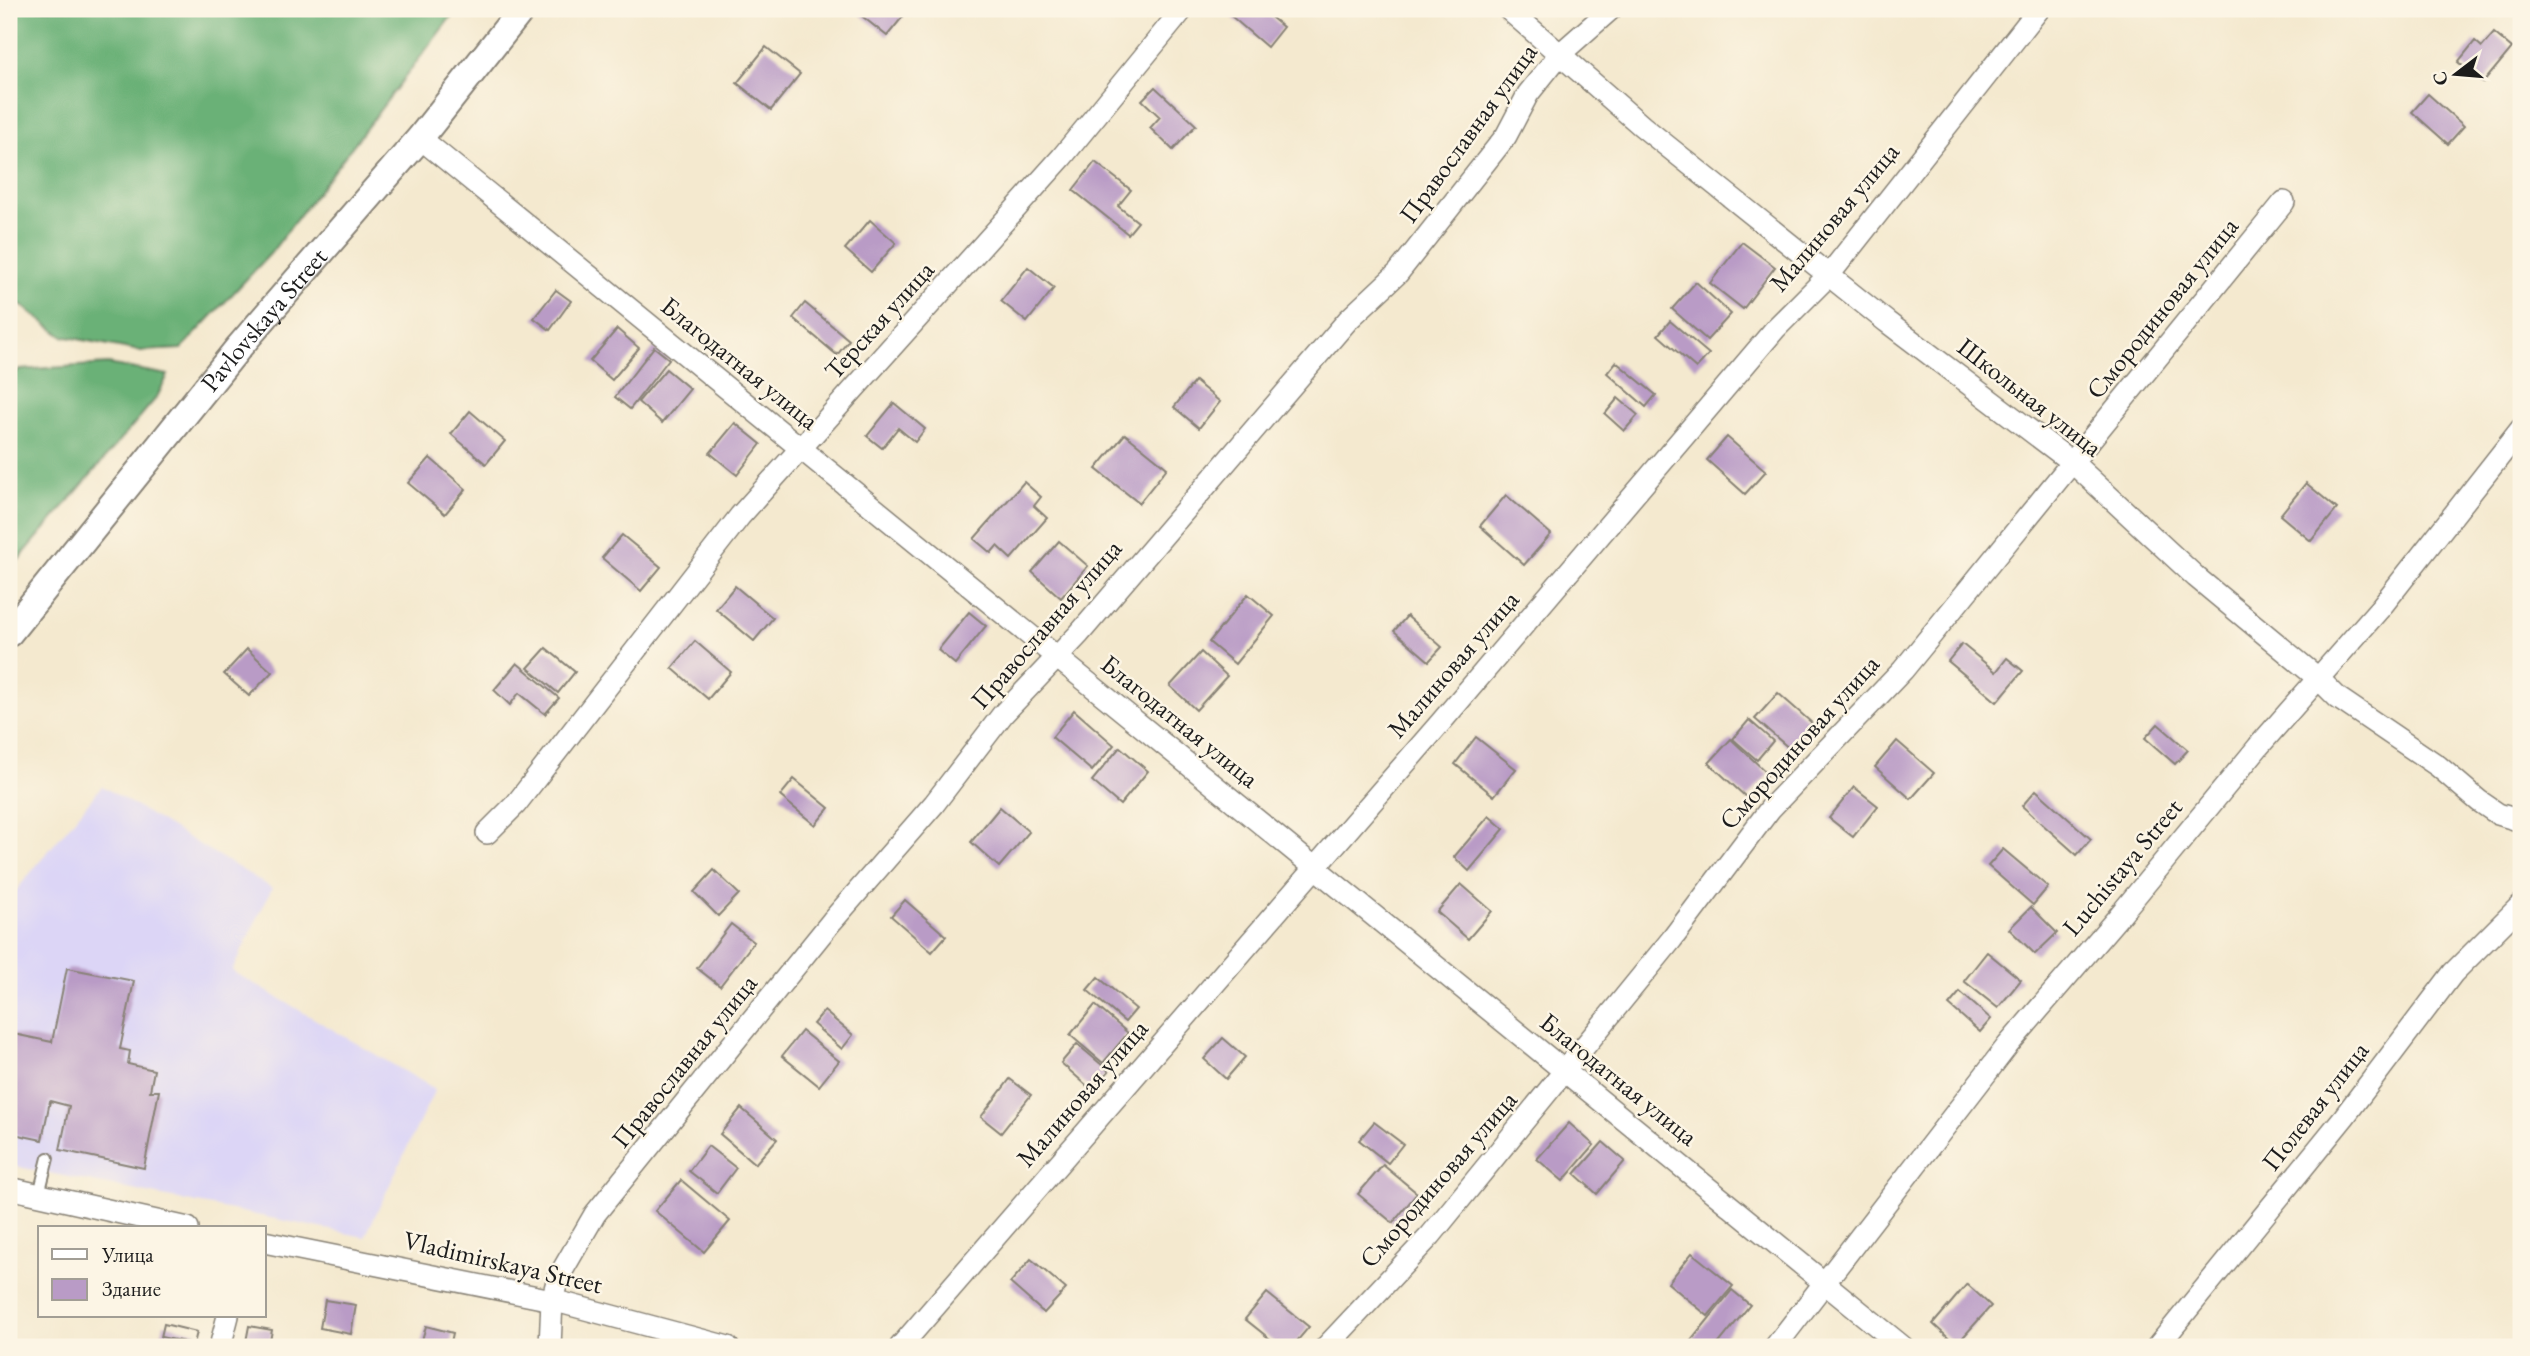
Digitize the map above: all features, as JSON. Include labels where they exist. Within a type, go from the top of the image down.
[{"type":"street","name":"Pavlovskaya Street","points":[[9,633],[239,347],[420,138],[522,9]]},
{"type":"street","name":"Терская улица","points":[[487,833],[516,804],[740,516],[1062,157],[1183,9]]},
{"type":"street","name":"Школьная улица","points":[[1508,9],[1642,127],[2073,463],[2196,577],[2319,679],[2338,698],[2438,766],[2498,814],[2521,821]]},
{"type":"street","name":"Православная улица","points":[[550,1347],[552,1300],[558,1279],[595,1214],[832,921],[934,804],[1003,714],[1058,658],[1348,320],[1398,273],[1506,136],[1528,94],[1560,54],[1611,9]]},
{"type":"street","name":"Малиновая улица","points":[[900,1347],[1776,328],[1829,275],[2039,9]]},
{"type":"street","name":"Благодатная улица","points":[[420,138],[1903,1347]]},
{"type":"street","name":"Смородиновая улица","points":[[1325,1347],[1431,1235],[1565,1072],[1770,809],[1903,670],[2284,202]]},
{"type":"street","name":"Luchistaya Street","points":[[1776,1347],[2008,1045],[2119,916],[2258,747],[2319,679],[2521,429]]},
{"type":"street","name":"Полевая улица","points":[[2157,1347],[2344,1118],[2453,973],[2521,905]]},
{"type":"street","points":[[9,1188],[179,1226]]},
{"type":"street","name":"Vladimirskaya Street","points":[[266,1242],[552,1300],[728,1347]]},
{"type":"street","points":[[220,1347],[227,1318]]},
{"type":"lane","points":[[39,1194],[48,1158]]},
{"type":"shaded area","points":[[102,786],[272,888],[232,971],[435,1089],[365,1237],[9,1165],[9,899]]},
{"type":"green space","points":[[9,9],[457,9],[270,254],[181,349],[140,351],[62,336],[9,296]]},
{"type":"green space","points":[[108,364],[168,375],[157,397],[9,571],[9,380],[19,370]]},
{"type":"building","points":[[853,9],[909,9],[887,36]]},
{"type":"building","points":[[1237,9],[1261,9],[1283,27],[1267,47],[1231,16]]},
{"type":"building","points":[[2494,33],[2512,48],[2483,83],[2458,62],[2475,41],[2482,47]]},
{"type":"building","points":[[766,47],[800,74],[771,110],[737,83]]},
{"type":"building","points":[[1155,87],[1196,125],[1173,150],[1150,128],[1160,117],[1142,100]]},
{"type":"building","points":[[2428,94],[2464,126],[2448,144],[2412,112]]},
{"type":"building","points":[[1095,162],[1131,190],[1118,206],[1138,222],[1128,234],[1073,190]]},
{"type":"building","points":[[870,220],[896,243],[871,272],[845,249]]},
{"type":"building","points":[[1742,242],[1775,267],[1743,309],[1710,283]]},
{"type":"building","points":[[1028,267],[1054,288],[1027,322],[1001,301]]},
{"type":"building","points":[[1696,282],[1731,314],[1707,340],[1672,309]]},
{"type":"building","points":[[556,290],[571,301],[550,330],[534,318]]},
{"type":"building","points":[[805,303],[849,340],[837,355],[793,318]]},
{"type":"building","points":[[1670,321],[1709,354],[1696,368],[1658,335]]},
{"type":"building","points":[[617,329],[639,348],[612,380],[590,361]]},
{"type":"building","points":[[654,347],[669,359],[630,409],[615,397]]},
{"type":"building","points":[[1616,362],[1656,395],[1646,407],[1607,373]]},
{"type":"building","points":[[666,369],[690,389],[662,423],[638,402]]},
{"type":"building","points":[[1195,381],[1220,402],[1199,428],[1174,407]]},
{"type":"building","points":[[1618,398],[1638,415],[1624,431],[1605,414]]},
{"type":"building","points":[[894,403],[925,429],[915,442],[898,428],[882,448],[867,436]]},
{"type":"building","points":[[470,411],[505,441],[486,464],[451,434]]},
{"type":"building","points":[[735,423],[761,444],[737,475],[710,453]]},
{"type":"building","points":[[1125,434],[1167,468],[1139,503],[1096,469]]},
{"type":"building","points":[[1727,437],[1766,471],[1745,494],[1707,460]]},
{"type":"building","points":[[430,458],[466,489],[445,514],[408,483]]},
{"type":"building","points":[[1024,482],[1041,497],[1034,506],[1047,518],[1011,559],[997,546],[991,553],[974,539]]},
{"type":"building","points":[[2306,483],[2337,509],[2311,541],[2280,515]]},
{"type":"building","points":[[1506,495],[1551,534],[1524,565],[1480,526]]},
{"type":"building","points":[[622,535],[661,567],[641,591],[602,558]]},
{"type":"building","points":[[1059,541],[1088,566],[1061,598],[1032,572]]},
{"type":"building","points":[[735,586],[773,618],[754,641],[716,609]]},
{"type":"building","points":[[1248,594],[1274,616],[1235,664],[1209,642]]},
{"type":"building","points":[[969,612],[986,626],[955,664],[938,650]]},
{"type":"building","points":[[1407,616],[1442,647],[1429,661],[1394,631]]},
{"type":"building","points":[[695,641],[731,672],[708,699],[672,668]]},
{"type":"building","points":[[1962,644],[1996,672],[2007,658],[2023,671],[1997,702],[1948,661]]},
{"type":"building","points":[[546,648],[575,672],[558,693],[528,668]]},
{"type":"building","points":[[247,649],[272,672],[249,696],[224,674]]},
{"type":"building","points":[[1201,652],[1227,676],[1196,710],[1170,686]]},
{"type":"building","points":[[517,663],[559,698],[545,714],[519,693],[510,705],[494,690]]},
{"type":"building","points":[[1778,693],[1812,723],[1790,749],[1755,719]]},
{"type":"building","points":[[1074,710],[1114,745],[1092,771],[1052,737]]},
{"type":"building","points":[[1749,720],[1773,741],[1757,760],[1733,739]]},
{"type":"building","points":[[2158,724],[2188,750],[2175,764],[2145,738]]},
{"type":"building","points":[[1476,737],[1516,769],[1494,796],[1455,764]]},
{"type":"building","points":[[1731,739],[1768,774],[1747,798],[1709,763]]},
{"type":"building","points":[[1897,741],[1934,773],[1911,799],[1875,767]]},
{"type":"building","points":[[1120,747],[1148,771],[1120,805],[1092,781]]},
{"type":"building","points":[[794,779],[829,808],[815,825],[780,796]]},
{"type":"building","points":[[1854,787],[1878,806],[1853,837],[1829,818]]},
{"type":"building","points":[[2036,790],[2091,839],[2077,855],[2022,806]]},
{"type":"building","points":[[1000,807],[1029,832],[999,867],[971,842]]},
{"type":"building","points":[[1489,816],[1504,829],[1469,871],[1454,857]]},
{"type":"building","points":[[2003,849],[2048,887],[2033,905],[1988,866]]},
{"type":"building","points":[[714,870],[739,894],[718,916],[694,892]]},
{"type":"building","points":[[1461,884],[1492,911],[1468,939],[1437,912]]},
{"type":"building","points":[[905,900],[946,936],[932,952],[891,916]]},
{"type":"building","points":[[2031,907],[2057,933],[2035,954],[2009,929]]},
{"type":"building","points":[[731,924],[754,942],[720,986],[697,968]]},
{"type":"building","points":[[1987,952],[2021,980],[1998,1008],[1964,981]]},
{"type":"building","points":[[67,968],[134,981],[120,1049],[130,1051],[128,1064],[154,1070],[150,1091],[159,1091],[144,1168],[60,1150],[69,1106],[50,1101],[42,1140],[9,1133],[9,1033],[52,1042]]},
{"type":"building","points":[[1098,977],[1136,1009],[1125,1022],[1087,990]]},
{"type":"building","points":[[1960,992],[1991,1019],[1980,1032],[1949,1005]]},
{"type":"building","points":[[1095,1005],[1128,1033],[1103,1063],[1070,1035]]},
{"type":"building","points":[[824,1011],[853,1035],[842,1049],[813,1024]]},
{"type":"building","points":[[802,1031],[839,1061],[819,1086],[782,1056]]},
{"type":"building","points":[[1223,1038],[1245,1057],[1226,1079],[1204,1059]]},
{"type":"building","points":[[1077,1044],[1109,1071],[1092,1090],[1061,1063]]},
{"type":"building","points":[[1010,1079],[1031,1095],[1001,1133],[981,1117]]},
{"type":"building","points":[[741,1108],[777,1139],[755,1164],[720,1134]]},
{"type":"building","points":[[1374,1122],[1403,1144],[1388,1163],[1359,1140]]},
{"type":"building","points":[[1569,1123],[1594,1145],[1563,1181],[1537,1159]]},
{"type":"building","points":[[1603,1142],[1625,1161],[1597,1194],[1575,1174]]},
{"type":"building","points":[[708,1146],[736,1168],[717,1193],[689,1171]]},
{"type":"building","points":[[1383,1165],[1417,1193],[1393,1223],[1358,1194]]},
{"type":"building","points":[[681,1180],[730,1221],[704,1252],[655,1211]]},
{"type":"building","points":[[1692,1253],[1733,1286],[1708,1316],[1668,1283]]},
{"type":"building","points":[[1031,1259],[1066,1289],[1044,1313],[1010,1283]]},
{"type":"building","points":[[1967,1284],[1991,1306],[1956,1345],[1933,1324]]},
{"type":"building","points":[[1732,1290],[1750,1305],[1716,1347],[1686,1347]]},
{"type":"building","points":[[1267,1293],[1309,1327],[1292,1347],[1280,1347],[1245,1319]]},
{"type":"building","points":[[325,1300],[356,1305],[351,1334],[320,1328]]},
{"type":"building","points":[[164,1324],[197,1332],[194,1344],[161,1337]]},
{"type":"building","points":[[249,1326],[272,1330],[269,1347],[245,1347]]},
{"type":"building","points":[[426,1326],[453,1333],[450,1347],[420,1347]]}]
